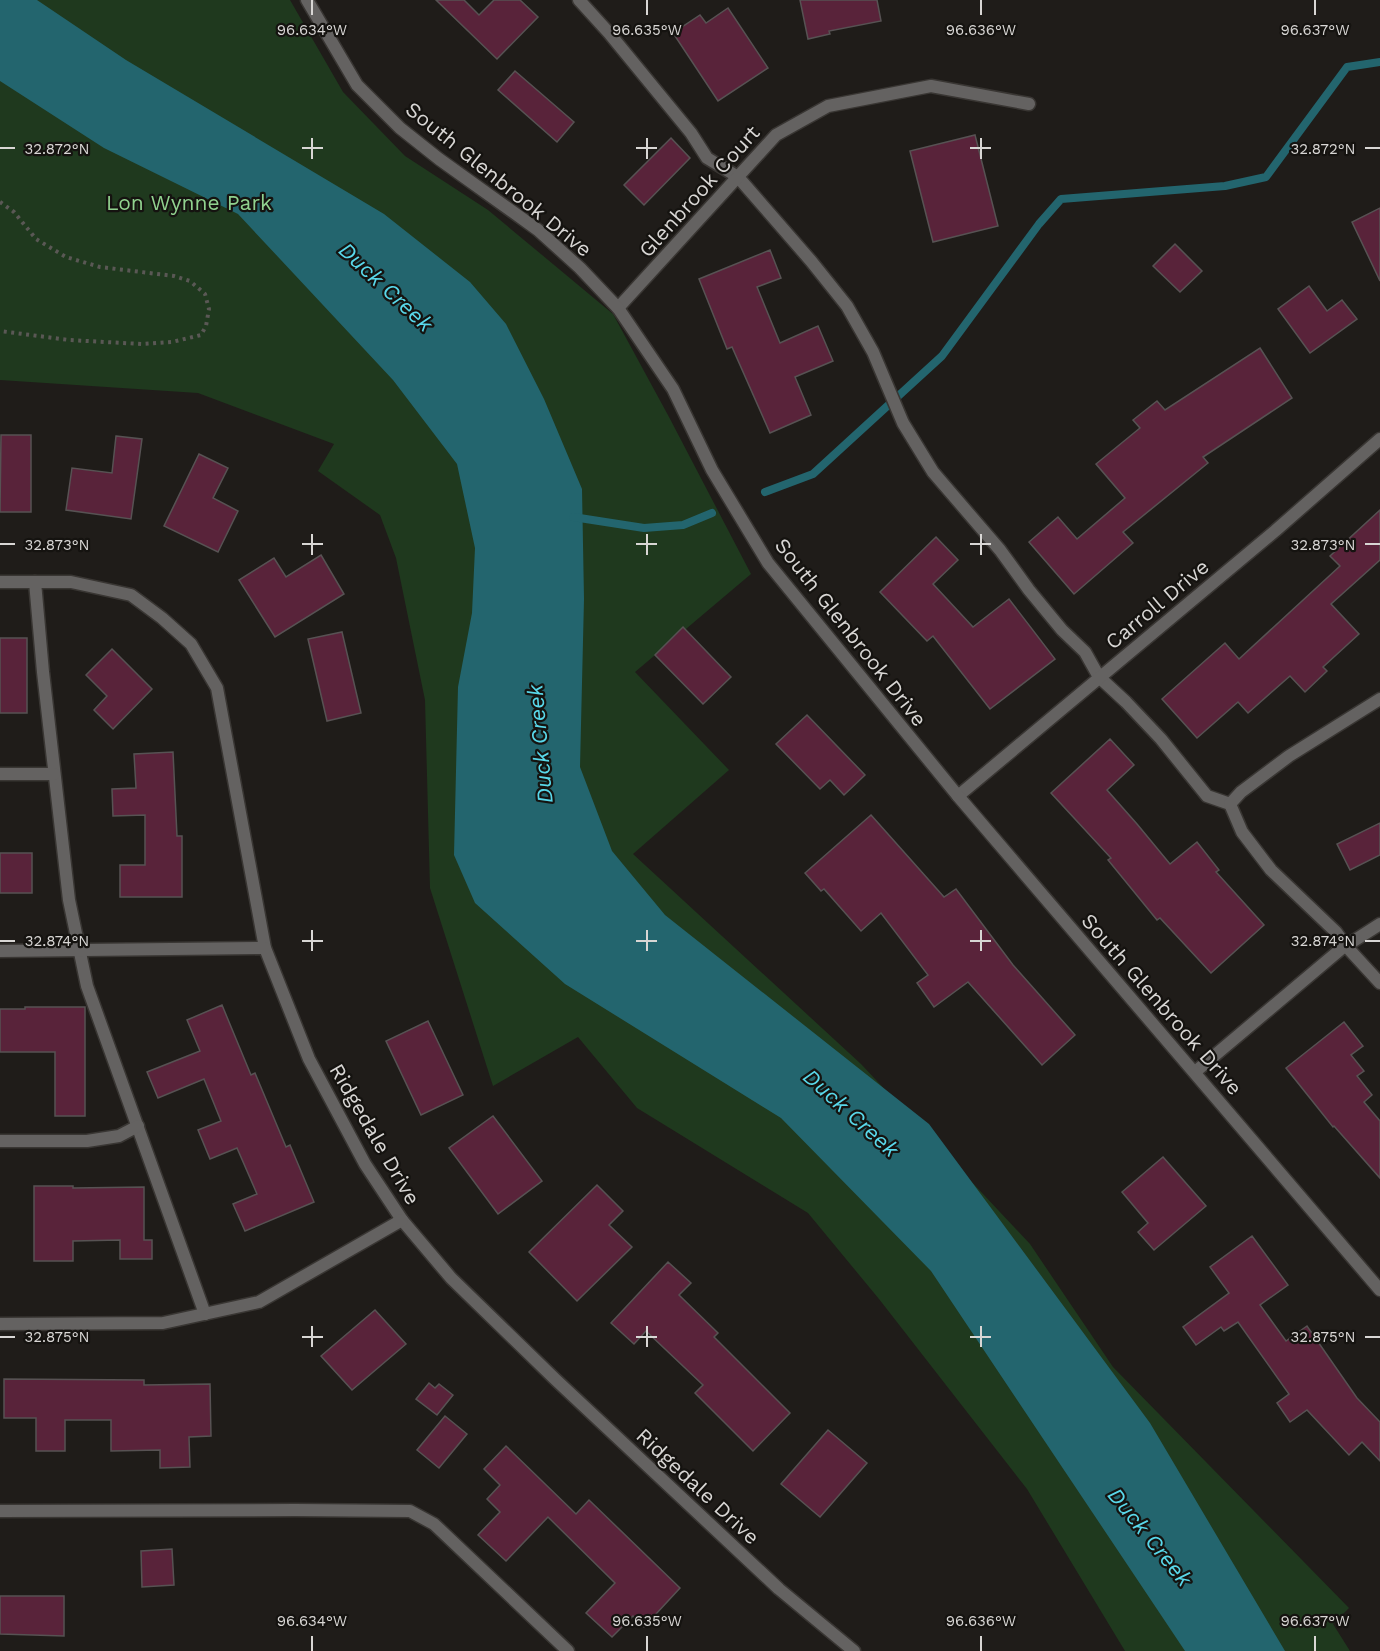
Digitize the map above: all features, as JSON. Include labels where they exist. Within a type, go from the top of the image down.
[{"type":"street","name":"South Glenbrook Drive","points":[[307,0],[357,85],[400,128],[538,230],[580,267],[618,308],[673,389],[712,470],[768,563],[958,796],[1380,1290]]},
{"type":"street","points":[[579,0],[691,133],[707,158],[738,177],[848,306],[873,352],[900,416],[933,472],[1000,550],[1062,630],[1085,652],[1099,678],[1126,702],[1161,739],[1208,796],[1230,804],[1242,832],[1271,870],[1336,932],[1380,983]]},
{"type":"street","name":"Glenbrook Court","points":[[618,308],[776,135],[828,106],[931,86],[1029,104]]},
{"type":"street","name":"Carroll Drive","points":[[958,796],[1275,531],[1380,439]]},
{"type":"street","name":"Ridgedale Drive","points":[[0,582],[71,582],[131,596],[162,618],[191,644],[217,688],[266,948],[309,1059],[365,1164],[402,1220],[451,1278],[556,1380],[779,1588],[854,1651]]},
{"type":"street","points":[[34,582],[69,900],[87,986],[205,1314]]},
{"type":"street","points":[[1230,804],[1240,792],[1289,756],[1380,699]]},
{"type":"street","points":[[0,774],[54,774]]},
{"type":"street","points":[[1195,1072],[1346,946],[1380,924]]},
{"type":"street","points":[[0,951],[266,948]]},
{"type":"street","points":[[0,1141],[87,1141],[119,1136],[138,1126]]},
{"type":"street","points":[[0,1324],[163,1323],[259,1302],[402,1220]]},
{"type":"street","points":[[0,1511],[410,1511],[434,1524],[568,1651]]},
{"type":"path","points":[[0,202],[14,212],[36,239],[66,257],[100,267],[174,276],[190,281],[205,294],[209,309],[206,326],[201,335],[172,342],[142,344],[69,340],[0,331]]},
{"type":"green space","name":"Lon Wynne Park","points":[[0,0],[290,0],[343,92],[405,156],[488,210],[613,314],[751,574],[635,672],[729,770],[633,854],[861,1064],[1030,1244],[1113,1367],[1349,1608],[1333,1624],[1350,1651],[1125,1651],[1027,1489],[879,1299],[808,1213],[637,1108],[578,1037],[493,1086],[430,888],[425,700],[396,558],[380,515],[318,471],[334,444],[198,393],[0,380]]},
{"type":"water","name":"Duck Creek","points":[[0,0],[37,0],[126,60],[384,214],[470,282],[506,324],[544,399],[582,489],[584,599],[580,767],[612,851],[665,915],[929,1124],[1150,1423],[1285,1651],[1185,1651],[931,1271],[781,1118],[565,984],[475,903],[454,855],[458,687],[472,613],[475,548],[457,464],[393,380],[238,214],[104,148],[0,81]]},
{"type":"building","points":[[436,0],[464,0],[479,15],[494,0],[520,0],[538,17],[497,59]]},
{"type":"building","points":[[800,0],[877,0],[881,21],[829,31],[830,34],[808,39]]},
{"type":"building","points":[[728,8],[768,68],[718,101],[673,33],[700,15],[706,23]]},
{"type":"building","points":[[515,71],[574,122],[557,142],[498,90]]},
{"type":"building","points":[[975,135],[998,226],[933,242],[910,151]]},
{"type":"building","points":[[671,138],[690,158],[644,205],[624,185]]},
{"type":"building","points":[[1380,208],[1380,281],[1352,222]]},
{"type":"building","points":[[1175,244],[1202,271],[1180,292],[1153,266]]},
{"type":"building","points":[[770,250],[781,278],[757,287],[780,343],[818,326],[833,361],[795,377],[811,415],[770,433],[732,347],[727,349],[699,279]]},
{"type":"building","points":[[1309,286],[1327,311],[1342,300],[1357,319],[1310,353],[1278,309]]},
{"type":"building","points":[[1260,348],[1292,398],[1203,457],[1208,463],[1123,532],[1133,543],[1074,594],[1029,542],[1058,517],[1077,539],[1125,498],[1096,464],[1140,428],[1133,420],[1157,401],[1165,410]]},
{"type":"building","points":[[1,435],[31,435],[31,512],[0,512]]},
{"type":"building","points":[[116,436],[142,439],[131,519],[66,510],[72,468],[112,473]]},
{"type":"building","points":[[199,454],[228,468],[213,498],[238,511],[218,552],[164,526]]},
{"type":"building","points":[[1380,510],[1380,560],[1331,604],[1359,634],[1323,667],[1327,671],[1305,692],[1290,676],[1248,713],[1238,702],[1197,738],[1162,699],[1225,643],[1239,659],[1340,566],[1330,556]]},
{"type":"building","points":[[936,537],[958,560],[933,584],[973,627],[1009,599],[1055,659],[990,709],[933,636],[927,641],[880,592]]},
{"type":"building","points":[[321,555],[344,594],[275,637],[239,580],[274,558],[286,577]]},
{"type":"building","points":[[683,627],[731,677],[703,704],[655,655]]},
{"type":"building","points":[[342,632],[361,713],[327,721],[308,639]]},
{"type":"building","points":[[0,638],[27,638],[27,713],[0,713]]},
{"type":"building","points":[[112,649],[152,689],[113,729],[94,710],[107,696],[86,675]]},
{"type":"building","points":[[807,715],[865,775],[844,795],[830,780],[820,789],[776,744]]},
{"type":"building","points":[[1110,739],[1134,765],[1107,790],[1170,864],[1197,842],[1219,870],[1216,872],[1264,925],[1211,973],[1160,918],[1157,920],[1108,860],[1111,858],[1051,793]]},
{"type":"building","points":[[173,752],[177,836],[182,836],[182,897],[120,897],[120,865],[145,865],[145,815],[113,816],[112,789],[136,788],[134,754]]},
{"type":"building","points":[[871,815],[944,897],[956,889],[1013,965],[1075,1035],[1042,1065],[968,982],[934,1007],[917,983],[928,975],[881,913],[861,931],[824,889],[821,891],[805,873]]},
{"type":"building","points":[[1380,823],[1380,855],[1350,870],[1337,844]]},
{"type":"building","points":[[0,853],[32,853],[32,893],[0,893]]},
{"type":"building","points":[[222,1005],[251,1075],[255,1073],[286,1147],[290,1145],[314,1202],[245,1231],[233,1204],[257,1194],[237,1148],[210,1159],[198,1130],[221,1121],[204,1079],[158,1098],[147,1072],[200,1051],[187,1020]]},
{"type":"building","points":[[25,1007],[85,1007],[85,1116],[55,1116],[55,1052],[0,1052],[0,1009],[25,1009]]},
{"type":"building","points":[[428,1021],[463,1095],[421,1115],[386,1041]]},
{"type":"building","points":[[1344,1022],[1363,1046],[1351,1055],[1364,1071],[1357,1076],[1372,1095],[1364,1102],[1380,1121],[1380,1178],[1333,1127],[1286,1068]]},
{"type":"building","points":[[493,1116],[542,1181],[498,1214],[449,1148]]},
{"type":"building","points":[[1163,1157],[1206,1206],[1154,1250],[1138,1232],[1148,1223],[1122,1192]]},
{"type":"building","points":[[597,1185],[623,1211],[609,1225],[632,1247],[577,1301],[529,1252]]},
{"type":"building","points":[[34,1186],[144,1187],[144,1240],[152,1240],[152,1259],[120,1259],[120,1240],[73,1241],[73,1261],[34,1261]]},
{"type":"building","points":[[1252,1236],[1288,1285],[1260,1305],[1286,1341],[1307,1326],[1357,1398],[1380,1422],[1380,1461],[1362,1442],[1349,1455],[1307,1410],[1290,1422],[1277,1403],[1289,1394],[1238,1322],[1224,1331],[1221,1327],[1196,1345],[1183,1327],[1229,1293],[1210,1267]]},
{"type":"building","points":[[668,1262],[691,1283],[679,1295],[718,1333],[714,1337],[790,1413],[753,1451],[695,1393],[703,1385],[646,1331],[634,1344],[611,1323]]},
{"type":"building","points":[[375,1310],[406,1344],[352,1390],[321,1356]]},
{"type":"building","points":[[4,1379],[144,1380],[144,1385],[210,1384],[211,1436],[189,1437],[190,1467],[160,1468],[160,1450],[111,1451],[111,1420],[65,1420],[65,1451],[36,1451],[36,1418],[4,1418]]},
{"type":"building","points":[[429,1383],[435,1388],[439,1384],[453,1395],[437,1415],[416,1399]]},
{"type":"building","points":[[445,1416],[467,1434],[439,1468],[417,1450]]},
{"type":"building","points":[[828,1430],[867,1463],[820,1517],[781,1484]]},
{"type":"building","points":[[506,1446],[576,1514],[589,1500],[680,1588],[644,1627],[633,1616],[612,1637],[586,1613],[615,1583],[548,1517],[506,1561],[478,1535],[500,1512],[487,1499],[500,1485],[484,1469]]},
{"type":"building","points":[[172,1549],[174,1585],[142,1587],[141,1551]]},
{"type":"building","points":[[0,1596],[64,1596],[64,1636],[0,1634]]},
{"type":"waterway","points":[[765,492],[813,474],[942,356],[1039,224],[1061,199],[1225,186],[1266,177],[1347,67],[1380,62]]},
{"type":"waterway","points":[[573,517],[644,528],[683,525],[712,513]]}]
